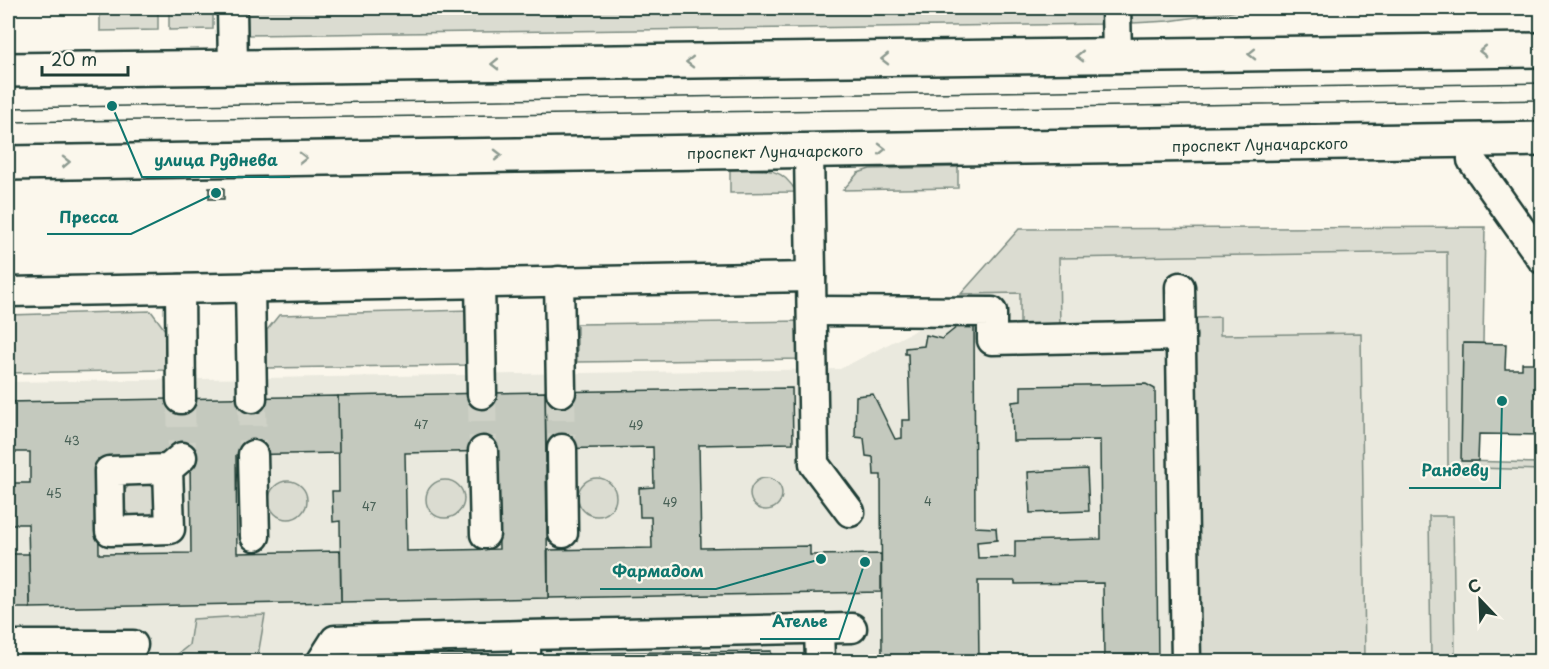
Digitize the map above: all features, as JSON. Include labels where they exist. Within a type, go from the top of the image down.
[{"type":"main road","points":[[8,70],[1542,50]]},
{"type":"main road","name":"проспект Луначарского","points":[[8,163],[1542,139]]},
{"type":"lane","points":[[232,8],[233,68]]},
{"type":"lane","points":[[1116,8],[1116,56]]},
{"type":"lane","points":[[1472,140],[1472,160],[1542,259]]},
{"type":"lane","points":[[809,151],[814,464],[850,513]]},
{"type":"lane","points":[[8,292],[811,277]]},
{"type":"lane","points":[[559,281],[561,392]]},
{"type":"lane","points":[[480,283],[482,394]]},
{"type":"lane","points":[[250,287],[252,398]]},
{"type":"lane","points":[[1180,287],[1186,662]]},
{"type":"lane","points":[[180,289],[181,399]]},
{"type":"lane","points":[[812,311],[992,312],[992,340],[1181,336]]},
{"type":"lane","points":[[562,449],[563,533]]},
{"type":"lane","points":[[483,451],[485,534]]},
{"type":"lane","points":[[253,455],[255,536]]},
{"type":"lane","points":[[321,662],[335,640],[526,648],[852,628]]},
{"type":"lane","points":[[819,629],[820,662]]},
{"type":"lane","points":[[8,645],[133,645]]},
{"type":"shaded area","points":[[1106,8],[1104,24],[248,35],[247,9]]},
{"type":"shaded area","points":[[1130,8],[1258,8],[1169,21],[1133,23]]},
{"type":"shaded area","points":[[213,9],[213,29],[169,30],[169,10]]},
{"type":"shaded area","points":[[158,10],[158,30],[100,31],[100,11]]},
{"type":"shaded area","points":[[958,167],[958,188],[843,190],[858,173],[870,169]]},
{"type":"shaded area","points":[[759,169],[776,172],[790,183],[796,192],[730,193],[730,170]]},
{"type":"shaded area","points":[[1485,227],[1483,343],[1464,343],[1462,461],[1541,463],[1541,661],[8,661],[8,382],[840,369],[947,314],[961,294],[1019,229]]},
{"type":"shaded area","points":[[1485,227],[1483,343],[1464,343],[1462,461],[1541,463],[1541,470],[1448,467],[1447,252],[1059,258],[1060,329],[1020,330],[1020,293],[961,294],[1019,229]]},
{"type":"shaded area","points":[[471,310],[471,365],[267,368],[267,330],[279,315]]},
{"type":"shaded area","points":[[151,311],[165,330],[165,370],[8,373],[8,315]]},
{"type":"shaded area","points":[[1220,317],[1220,335],[1361,333],[1365,661],[1193,661],[1191,321],[1197,318]]},
{"type":"shaded area","points":[[803,321],[803,359],[577,362],[577,324]]},
{"type":"shaded area","points":[[597,478],[610,484],[616,497],[610,510],[597,516],[584,510],[578,497],[584,484]]},
{"type":"shaded area","points":[[766,478],[778,482],[782,494],[778,506],[766,510],[754,506],[750,494],[754,482]]},
{"type":"shaded area","points":[[445,480],[458,486],[464,499],[458,512],[445,518],[432,512],[426,499],[432,486]]},
{"type":"shaded area","points":[[288,481],[301,487],[307,500],[301,513],[288,519],[275,513],[269,500],[275,487]]},
{"type":"shaded area","points":[[140,482],[153,487],[158,500],[153,513],[140,518],[127,513],[122,500],[127,487]]},
{"type":"shaded area","points":[[1429,516],[1453,516],[1455,661],[1431,661]]},
{"type":"shaded area","points":[[265,615],[257,661],[174,661],[173,658],[189,645],[193,619]]},
{"type":"building","points":[[209,188],[224,188],[224,199],[209,199]]},
{"type":"building","points":[[967,319],[974,320],[975,527],[996,528],[997,540],[977,542],[978,558],[1015,557],[1015,541],[1101,539],[1100,440],[1013,441],[1012,402],[1021,401],[1021,386],[1146,384],[1155,389],[1158,662],[871,662],[871,660],[882,659],[881,475],[874,475],[873,457],[866,456],[864,438],[855,437],[856,396],[873,394],[895,439],[902,438],[902,420],[910,420],[908,354],[905,354],[905,348],[924,346],[926,335],[942,339]],"holes":[[[978,581],[1015,581],[1015,584],[1103,583],[1104,659],[979,660]]]},
{"type":"building","points":[[1463,343],[1506,344],[1505,369],[1522,369],[1522,363],[1542,363],[1542,435],[1479,434],[1478,461],[1461,461]]},
{"type":"building","points":[[792,388],[793,443],[699,445],[701,548],[810,546],[810,555],[881,554],[881,592],[548,598],[548,550],[652,548],[651,517],[640,517],[639,488],[654,487],[653,447],[546,449],[545,392]]},
{"type":"building","points":[[545,392],[548,598],[341,602],[340,521],[333,522],[332,491],[339,491],[338,396]],"holes":[[[497,451],[499,549],[407,551],[405,453]]]},
{"type":"building","points":[[338,396],[339,453],[236,455],[237,553],[340,551],[341,602],[30,608],[28,524],[10,524],[10,483],[30,483],[30,452],[8,452],[8,402]],"holes":[[[190,457],[191,553],[99,554],[98,459]]]},
{"type":"building","points":[[1087,469],[1089,511],[1030,513],[1028,472]]},
{"type":"building","points":[[8,554],[29,554],[30,608],[8,608]]},
{"type":"building","points":[[771,651],[771,662],[574,662],[574,653]]},
{"type":"building","points":[[408,657],[485,657],[485,662],[408,662]]},
{"type":"tunnel","points":[[561,392],[562,449]]},
{"type":"tunnel","points":[[482,394],[483,451]]},
{"type":"tunnel","points":[[252,398],[253,455]]},
{"type":"tunnel","points":[[181,399],[182,457]]},
{"type":"tram line","points":[[8,108],[1542,83]]},
{"type":"tram line","points":[[8,122],[1542,100]]},
{"type":"place","name":"улица Руднева","points":[[112,106]]},
{"type":"place","name":"Пресса","points":[[216,193]]},
{"type":"place","name":"Рандеву","points":[[1502,401]]},
{"type":"place","name":"Фармадом","points":[[821,559]]},
{"type":"place","name":"Ателье","points":[[865,562]]}]
